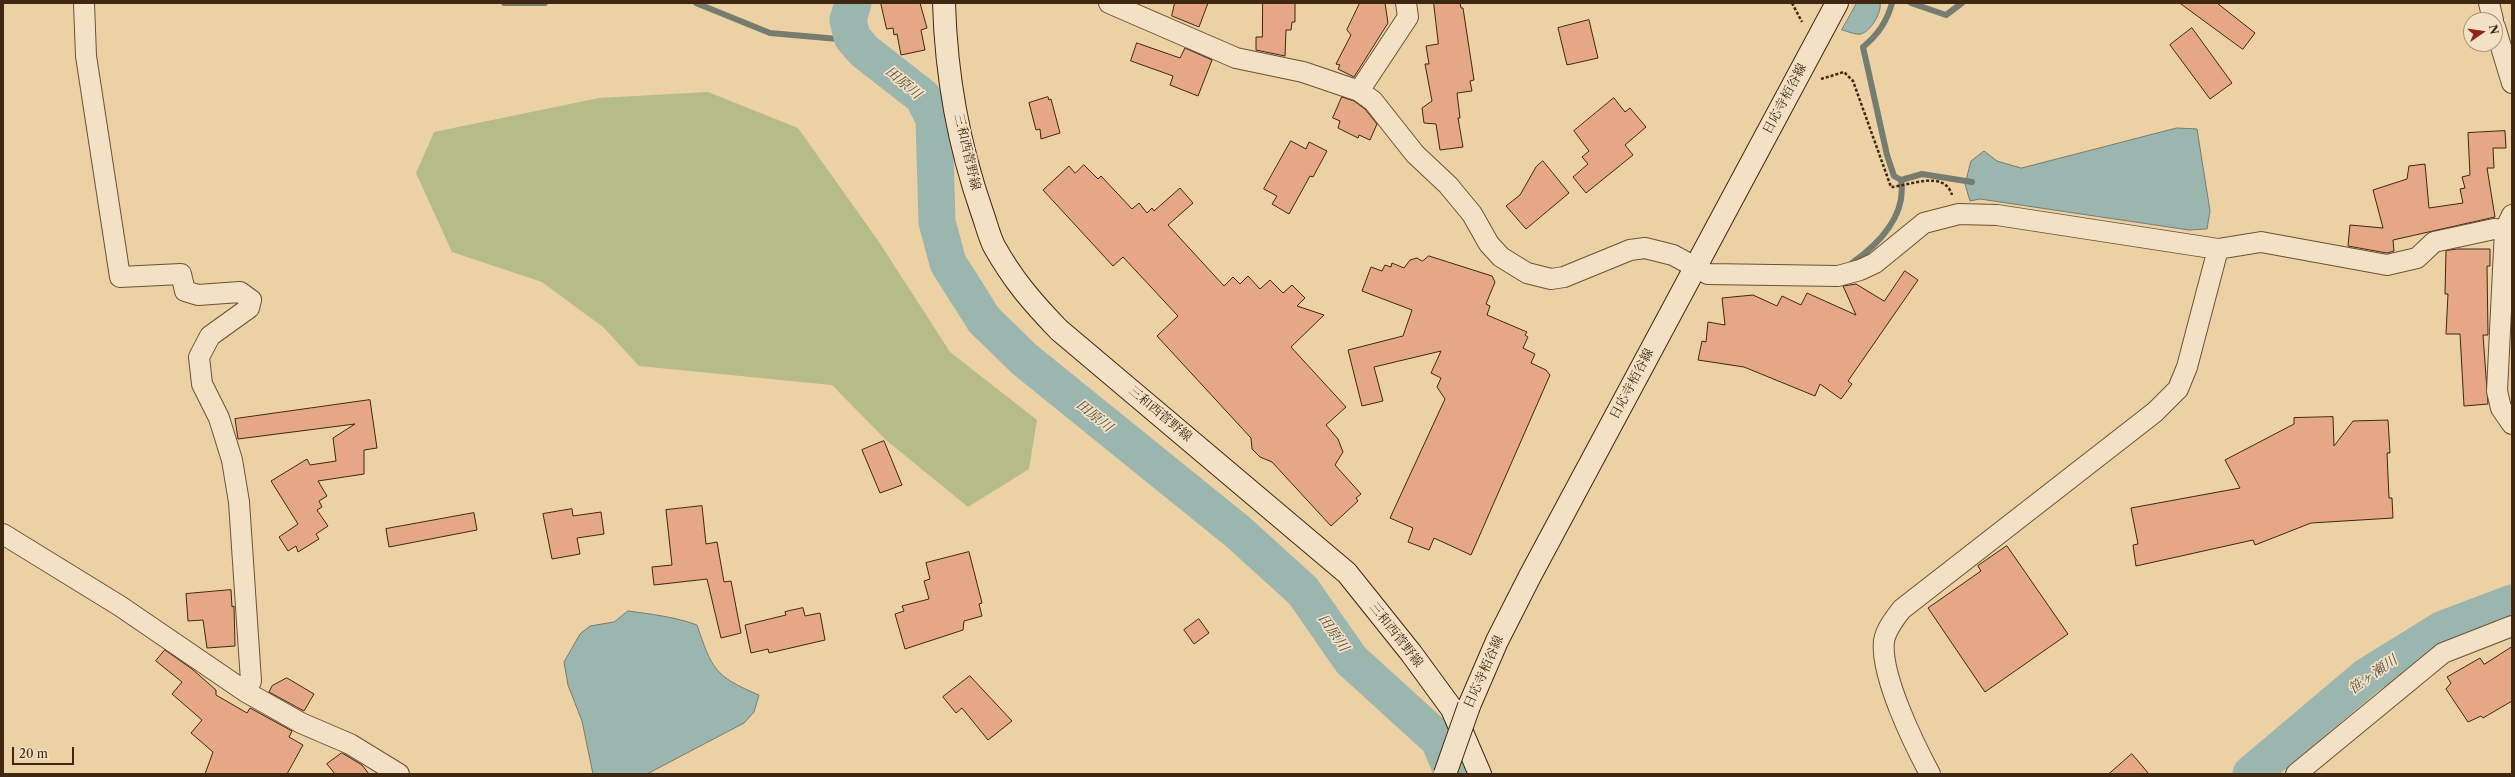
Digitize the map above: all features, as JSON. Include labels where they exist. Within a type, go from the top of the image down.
[{"type":"main road","name":"三和西菅野線","points":[[944,3],[948,57],[958,122],[973,184],[994,245],[1024,293],[1059,330],[1347,573],[1411,653],[1452,709],[1480,774]]},
{"type":"main road","name":"日応寺栢谷線","points":[[1445,774],[1469,706],[1497,641],[1530,576],[1837,3]]},
{"type":"street","points":[[84,3],[86,56],[120,277],[181,274],[185,290],[198,295],[240,292],[250,300],[249,308],[210,336],[199,357],[202,384],[219,418],[232,460],[239,502],[251,680],[246,692]]},
{"type":"street","points":[[1109,3],[1236,58],[1303,72],[1359,91],[1373,101],[1416,154],[1448,185],[1472,214],[1490,244],[1501,257],[1515,268],[1539,277],[1551,279],[1564,277],[1630,250],[1645,248],[1673,255],[1708,274],[1726,276],[1838,276],[1860,270],[1875,263],[1924,223],[1958,214],[1997,216],[2218,249],[2261,242],[2387,265],[2417,258],[2434,242],[2494,229],[2508,222]]},
{"type":"street","points":[[1359,91],[1408,17],[1406,3]]},
{"type":"street","points":[[2503,52],[2512,83]]},
{"type":"street","points":[[2508,222],[2497,391],[2501,408],[2512,424]]},
{"type":"street","points":[[1930,774],[1899,707],[1887,666],[1884,641],[1891,622],[1902,609],[2155,412],[2178,389],[2187,367],[2218,249]]},
{"type":"street","points":[[3,534],[120,606],[246,692],[301,723],[350,744],[399,774]]},
{"type":"street","points":[[2296,774],[2443,653],[2512,626]]},
{"type":"path","points":[[1792,86],[1810,83],[1844,72],[1857,89],[1891,187],[1898,187],[1927,179],[1942,184],[1950,189],[1958,214]]},
{"type":"green space","points":[[708,92],[798,128],[879,242],[950,352],[1037,420],[1029,469],[968,507],[886,440],[832,385],[639,366],[603,327],[542,282],[452,252],[416,173],[434,132],[599,98]]},
{"type":"water","points":[[1857,3],[1880,3],[1878,16],[1875,21],[1865,32],[1861,34],[1842,30]]},
{"type":"water","points":[[2177,128],[2197,129],[2210,211],[2207,229],[2189,230],[1980,199],[1970,201],[1965,184],[1971,161],[1984,151],[1997,161],[2021,168]]},
{"type":"water","points":[[628,611],[672,618],[697,625],[711,661],[717,669],[732,682],[759,695],[754,712],[744,723],[647,774],[593,774],[582,721],[568,685],[564,662],[580,634],[590,626],[614,622]]},
{"type":"building","points":[[881,3],[920,3],[927,28],[921,30],[925,50],[901,55],[897,34],[894,35],[893,28],[887,29]]},
{"type":"building","points":[[1175,3],[1208,3],[1199,27],[1172,16]]},
{"type":"building","points":[[1263,3],[1295,3],[1295,22],[1292,22],[1291,30],[1286,30],[1285,56],[1256,50],[1256,37],[1262,37]]},
{"type":"building","points":[[1360,3],[1385,3],[1388,23],[1354,77],[1338,69],[1340,65],[1336,64],[1351,35],[1347,30]]},
{"type":"building","points":[[1434,3],[1460,3],[1461,8],[1463,8],[1474,80],[1470,81],[1472,91],[1457,93],[1460,118],[1458,118],[1463,147],[1440,150],[1436,124],[1424,123],[1422,108],[1432,101],[1425,64],[1429,64],[1426,46],[1438,44]]},
{"type":"building","points":[[2180,3],[2217,3],[2255,33],[2243,49]]},
{"type":"building","points":[[1589,20],[1598,58],[1567,65],[1558,28]]},
{"type":"building","points":[[2192,28],[2232,83],[2210,99],[2170,45]]},
{"type":"building","points":[[1137,43],[1180,58],[1185,48],[1212,60],[1198,96],[1170,85],[1173,76],[1131,61]]},
{"type":"building","points":[[1048,97],[1049,100],[1051,99],[1060,133],[1041,139],[1040,129],[1036,130],[1029,103]]},
{"type":"building","points":[[1342,97],[1354,101],[1365,109],[1377,124],[1370,140],[1359,135],[1358,138],[1338,128],[1340,121],[1333,118]]},
{"type":"building","points":[[1614,98],[1625,112],[1630,108],[1646,127],[1625,145],[1633,155],[1586,193],[1573,177],[1588,164],[1582,157],[1589,151],[1574,131]]},
{"type":"building","points":[[2505,131],[2506,148],[2493,148],[2494,168],[2487,168],[2495,217],[2393,240],[2394,251],[2387,253],[2348,246],[2350,225],[2383,228],[2373,190],[2407,179],[2409,166],[2425,164],[2429,208],[2463,203],[2460,189],[2465,188],[2462,177],[2470,175],[2468,133]]},
{"type":"building","points":[[1291,141],[1306,149],[1309,142],[1327,151],[1313,177],[1310,176],[1289,214],[1272,204],[1277,196],[1264,189]]},
{"type":"building","points":[[1543,161],[1569,193],[1526,229],[1506,206],[1520,195],[1536,167]]},
{"type":"building","points":[[1084,165],[1098,179],[1101,176],[1132,209],[1139,203],[1147,213],[1152,208],[1154,211],[1180,188],[1193,203],[1168,225],[1224,286],[1233,277],[1240,284],[1248,276],[1260,289],[1270,280],[1283,293],[1292,285],[1305,298],[1297,306],[1324,315],[1291,347],[1346,407],[1326,425],[1338,439],[1343,452],[1335,465],[1361,494],[1356,498],[1358,501],[1331,526],[1272,462],[1260,457],[1252,449],[1251,438],[1157,336],[1178,316],[1123,257],[1113,266],[1043,190],[1069,166],[1075,173]]},
{"type":"building","points":[[2457,249],[2490,249],[2490,266],[2487,266],[2488,335],[2483,335],[2488,404],[2464,406],[2460,334],[2446,334],[2448,294],[2445,294],[2446,251]]},
{"type":"building","points":[[1429,256],[1492,276],[1495,282],[1486,304],[1490,306],[1487,315],[1527,332],[1525,335],[1528,337],[1523,348],[1535,354],[1531,363],[1546,370],[1550,375],[1471,555],[1434,538],[1429,550],[1408,542],[1413,528],[1390,518],[1445,399],[1437,387],[1441,378],[1431,373],[1441,351],[1374,367],[1383,401],[1362,406],[1348,350],[1403,336],[1412,310],[1362,291],[1371,267],[1382,271],[1385,265],[1391,267],[1392,263],[1404,268],[1410,260],[1417,258],[1422,261]]},
{"type":"building","points":[[1905,271],[1918,280],[1848,381],[1852,384],[1841,399],[1820,384],[1815,396],[1744,367],[1698,360],[1702,341],[1706,342],[1708,322],[1725,325],[1722,298],[1753,295],[1777,306],[1782,296],[1801,305],[1807,293],[1856,315],[1843,286],[1856,284],[1884,301]]},
{"type":"building","points":[[370,400],[377,448],[364,450],[364,474],[318,481],[327,496],[319,501],[322,507],[317,510],[328,526],[316,534],[319,539],[298,552],[296,546],[288,551],[279,537],[298,524],[271,481],[307,459],[310,465],[336,461],[333,438],[355,424],[238,439],[235,419]]},
{"type":"building","points":[[2333,417],[2334,446],[2353,421],[2388,420],[2390,453],[2387,453],[2389,498],[2392,498],[2393,518],[2311,523],[2255,545],[2253,540],[2136,566],[2133,545],[2138,544],[2131,508],[2240,488],[2225,460],[2294,424],[2294,418]]},
{"type":"building","points":[[884,441],[902,485],[880,493],[862,450]]},
{"type":"building","points":[[702,506],[706,544],[717,542],[724,582],[731,581],[741,633],[721,638],[707,579],[654,585],[652,567],[672,565],[666,510]]},
{"type":"building","points":[[572,509],[573,516],[601,512],[604,534],[577,538],[580,554],[552,559],[543,514]]},
{"type":"building","points":[[474,513],[477,530],[389,547],[386,529]]},
{"type":"building","points":[[2007,546],[2068,634],[1985,692],[1928,608],[1981,571],[1978,566]]},
{"type":"building","points":[[969,552],[982,603],[979,604],[982,616],[964,621],[963,630],[905,649],[895,614],[904,611],[902,606],[929,599],[924,581],[930,579],[926,563]]},
{"type":"building","points":[[231,590],[232,607],[234,606],[235,646],[207,648],[203,620],[188,621],[186,594]]},
{"type":"building","points":[[803,608],[805,616],[820,613],[825,640],[769,653],[768,649],[751,653],[745,625],[786,615],[785,612]]},
{"type":"building","points":[[1199,619],[1209,633],[1194,644],[1184,630]]},
{"type":"building","points":[[2512,647],[2512,701],[2483,718],[2481,716],[2468,722],[2446,689],[2451,683],[2447,677],[2480,658],[2484,664]]},
{"type":"building","points":[[165,650],[192,669],[216,690],[216,695],[247,713],[250,708],[292,731],[289,737],[303,745],[287,774],[205,774],[213,752],[191,733],[202,720],[172,694],[182,682],[156,661]]},
{"type":"building","points":[[970,676],[1012,721],[988,740],[962,708],[956,713],[943,697]]},
{"type":"building","points":[[287,678],[314,694],[304,711],[269,692],[272,686]]},
{"type":"building","points":[[342,753],[362,765],[369,774],[335,774],[327,764]]},
{"type":"building","points":[[2132,754],[2149,774],[2109,774]]},
{"type":"waterway","points":[[504,3],[545,3]]},
{"type":"waterway","points":[[696,3],[770,33],[838,39],[852,37]]},
{"type":"waterway","name":"田原川","points":[[853,3],[848,20],[852,37],[864,51],[923,97],[934,119],[937,222],[948,263],[984,320],[1024,359],[1238,532],[1303,591],[1351,660],[1439,740],[1453,774]]},
{"type":"waterway","points":[[1852,263],[1872,247],[1889,228],[1900,205],[1902,193],[1901,180],[1894,176],[1887,155],[1863,47],[1881,28],[1892,3]]},
{"type":"waterway","points":[[1911,3],[1946,15],[1962,3]]},
{"type":"waterway","points":[[1901,180],[1922,174],[1972,182]]},
{"type":"waterway","name":"笹ヶ瀬川","points":[[2251,774],[2367,676],[2443,629],[2512,603]]}]
